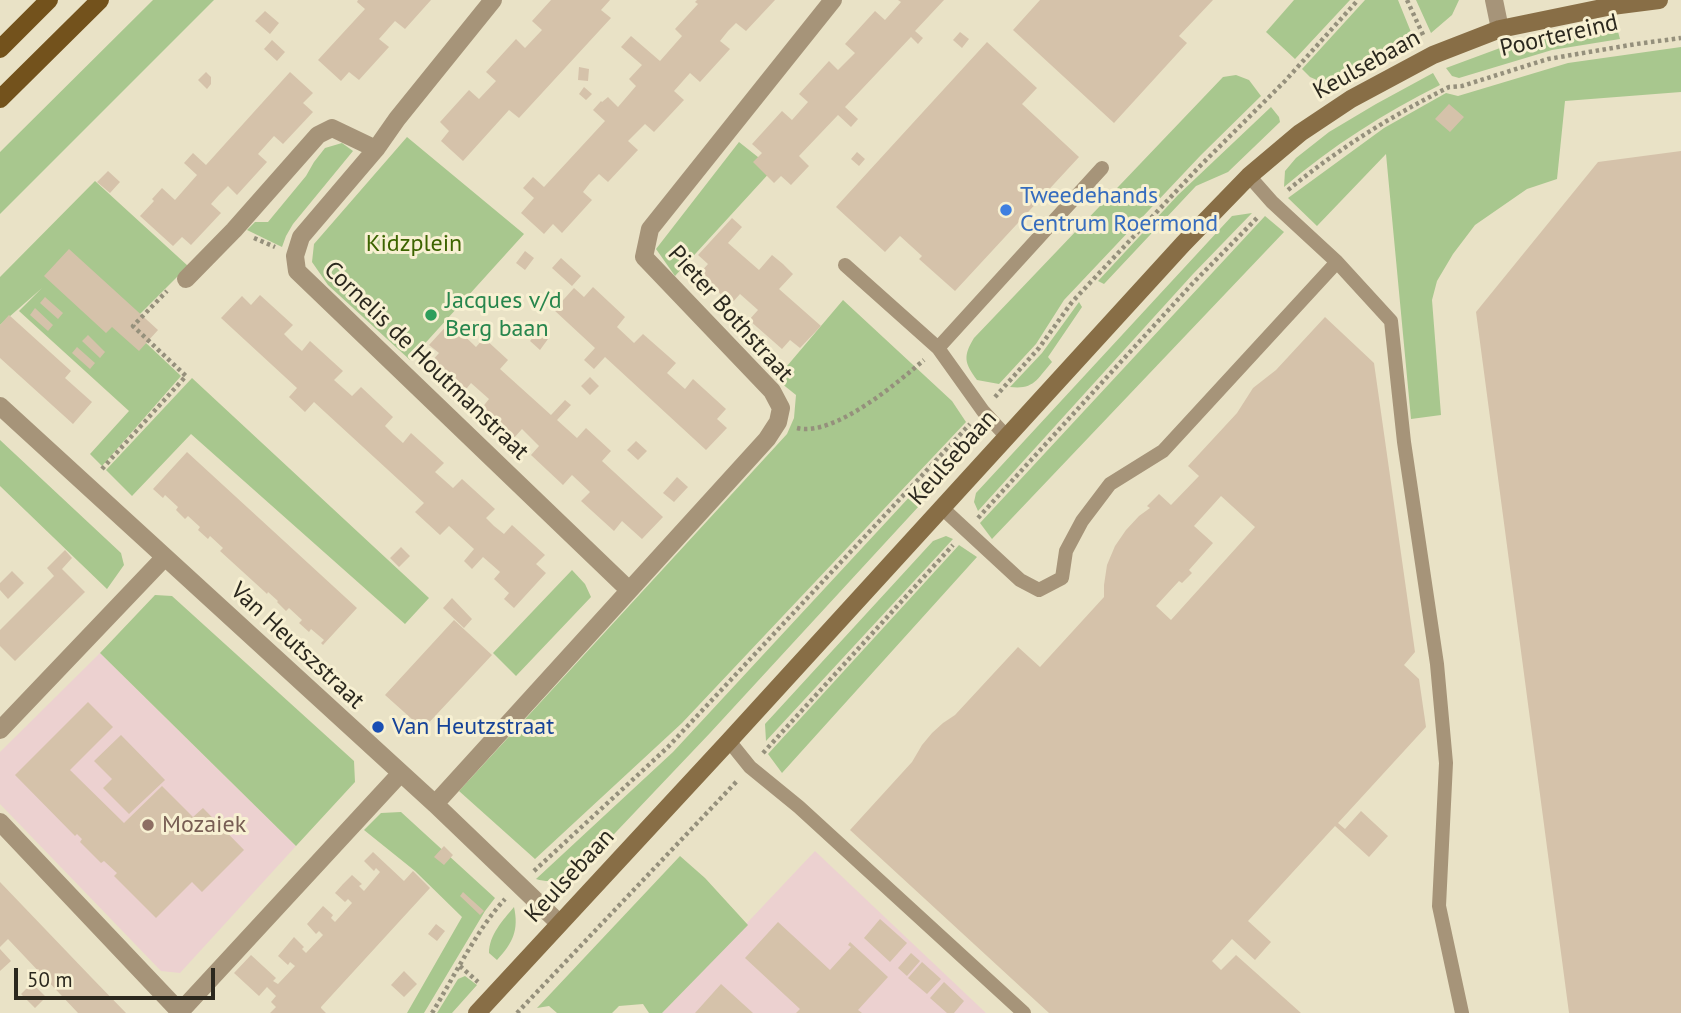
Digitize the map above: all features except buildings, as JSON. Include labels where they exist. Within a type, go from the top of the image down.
[{"type":"main road","points":[[0,49],[49,0]]},
{"type":"main road","points":[[0,99],[100,0]]},
{"type":"street","name":"Cornelis de Houtmanstraat","points":[[494,0],[397,119],[376,149],[301,237],[295,256],[297,271],[629,590]]},
{"type":"street","name":"Pieter Bothstraat","points":[[435,804],[767,439],[778,422],[780,408],[772,391],[644,257],[650,229],[833,0]]},
{"type":"street","points":[[1494,0],[1500,29]]},
{"type":"street","name":"Poortereind","points":[[1500,29],[1612,6],[1659,0]]},
{"type":"street","name":"Keulsebaan","points":[[477,1013],[1183,244],[1249,176],[1300,133],[1351,99],[1433,55],[1500,29]]},
{"type":"street","points":[[186,279],[234,230],[318,135],[332,128],[376,149]]},
{"type":"street","name":"Van Heutszstraat","points":[[0,406],[435,804],[559,923]]},
{"type":"street","points":[[0,730],[165,557]]},
{"type":"street","points":[[0,822],[179,1013],[400,774]]},
{"type":"lane","points":[[938,348],[1102,168]]},
{"type":"lane","points":[[1249,176],[1272,202],[1337,262],[1391,321],[1404,442],[1437,664],[1446,763],[1439,906],[1462,1013]]},
{"type":"lane","points":[[941,508],[1020,580],[1039,590],[1062,578],[1066,551],[1082,521],[1110,484],[1163,451],[1337,262]]},
{"type":"lane","points":[[845,265],[938,348],[983,411],[1006,436]]},
{"type":"lane","points":[[729,741],[750,767],[799,807],[1024,1013]]},
{"type":"path","name":"Keulsebaan","points":[[432,1013],[496,909],[668,747],[983,411],[1039,348],[1072,302],[1198,168],[1285,82],[1358,0]]},
{"type":"path","name":"Poortereind","points":[[1449,87],[1462,86],[1548,60],[1681,38]]},
{"type":"path","points":[[234,230],[295,256]]},
{"type":"path","points":[[87,485],[186,376],[133,326],[176,282],[186,279]]},
{"type":"path","points":[[778,422],[801,429],[825,427],[835,423],[877,397],[938,348]]},
{"type":"shaded area","name":"Mozaiek","points":[[100,653],[296,846],[180,973],[161,971],[0,804],[0,752]]},
{"type":"shaded area","points":[[815,851],[986,1013],[662,1013]]},
{"type":"green space","points":[[153,0],[214,0],[0,214],[0,152]]},
{"type":"green space","points":[[1294,0],[1350,0],[1295,59],[1266,32]]},
{"type":"green space","points":[[1365,0],[1398,0],[1415,42],[1342,83],[1326,84],[1310,77],[1302,69]]},
{"type":"green space","points":[[1416,0],[1459,0],[1452,15],[1431,33]]},
{"type":"green space","points":[[1603,25],[1617,28],[1620,39],[1552,50],[1459,78],[1452,76],[1446,68],[1519,41]]},
{"type":"green space","points":[[1681,47],[1681,92],[1565,101],[1557,179],[1527,189],[1475,225],[1453,254],[1437,281],[1432,300],[1441,415],[1411,419],[1386,154],[1317,226],[1288,198],[1384,128],[1446,93],[1458,96],[1568,63]]},
{"type":"green space","points":[[1433,73],[1440,85],[1359,131],[1284,187],[1285,171],[1296,158],[1329,132]]},
{"type":"green space","points":[[1236,75],[1249,80],[1261,96],[1201,155],[1064,300],[1036,344],[999,384],[977,380],[967,359],[974,338],[1223,77]]},
{"type":"green space","points":[[1271,107],[1280,122],[1228,172],[1196,186],[1104,284],[1098,281],[1178,195]]},
{"type":"green space","name":"Kidzplein","points":[[407,137],[524,234],[410,360],[328,285],[312,262],[314,244]]},
{"type":"green space","points":[[739,142],[773,169],[675,276],[656,249]]},
{"type":"green space","points":[[342,143],[353,151],[293,224],[282,247],[247,230],[255,222],[268,222],[325,148]]},
{"type":"green space","points":[[95,181],[188,266],[128,326],[181,376],[102,466],[90,454],[129,411],[19,311],[42,288],[0,325],[0,277]]},
{"type":"green space","points":[[1252,213],[1193,274],[978,511],[974,502],[976,493],[1232,216]]},
{"type":"green space","points":[[1265,216],[1284,232],[992,539],[980,523]]},
{"type":"green space","points":[[843,300],[952,401],[966,422],[682,723],[535,859],[459,791],[787,434],[794,418],[796,395],[776,379]]},
{"type":"green space","points":[[1079,302],[1082,307],[1048,357],[1052,362],[1030,385],[1010,387],[1042,353]]},
{"type":"green space","points":[[192,378],[429,598],[405,624],[191,434],[132,496],[106,470]]},
{"type":"green space","points":[[964,438],[966,455],[579,871],[558,880],[536,879],[673,752]]},
{"type":"green space","points":[[0,440],[121,553],[124,565],[107,589],[0,486]]},
{"type":"green space","points":[[946,536],[953,539],[766,741],[765,724],[933,541]]},
{"type":"green space","points":[[959,545],[977,557],[782,773],[768,754]]},
{"type":"green space","points":[[572,570],[585,584],[591,597],[516,676],[493,653]]},
{"type":"green space","points":[[155,595],[172,596],[354,761],[355,782],[296,846],[100,653]]},
{"type":"green space","points":[[401,812],[495,898],[424,1013],[407,1013],[462,917],[415,871],[364,830],[381,813]]},
{"type":"green space","points":[[680,856],[705,878],[748,925],[662,1013],[649,1013],[643,1004],[619,1006],[612,1013],[557,1013],[549,1006],[537,1008]]},
{"type":"green space","points":[[514,907],[516,923],[513,936],[497,960],[489,953],[491,940]]},
{"type":"green space","points":[[465,976],[477,985],[452,1013],[437,1013],[458,979]]},
{"type":"place","name":"Tweedehands Centrum Roermond","points":[[1006,210]]},
{"type":"place","name":"Jacques v/d Berg baan","points":[[431,315]]},
{"type":"place","name":"Van Heutzstraat","points":[[378,727]]},
{"type":"place","name":"Mozaiek","points":[[148,825]]}]
